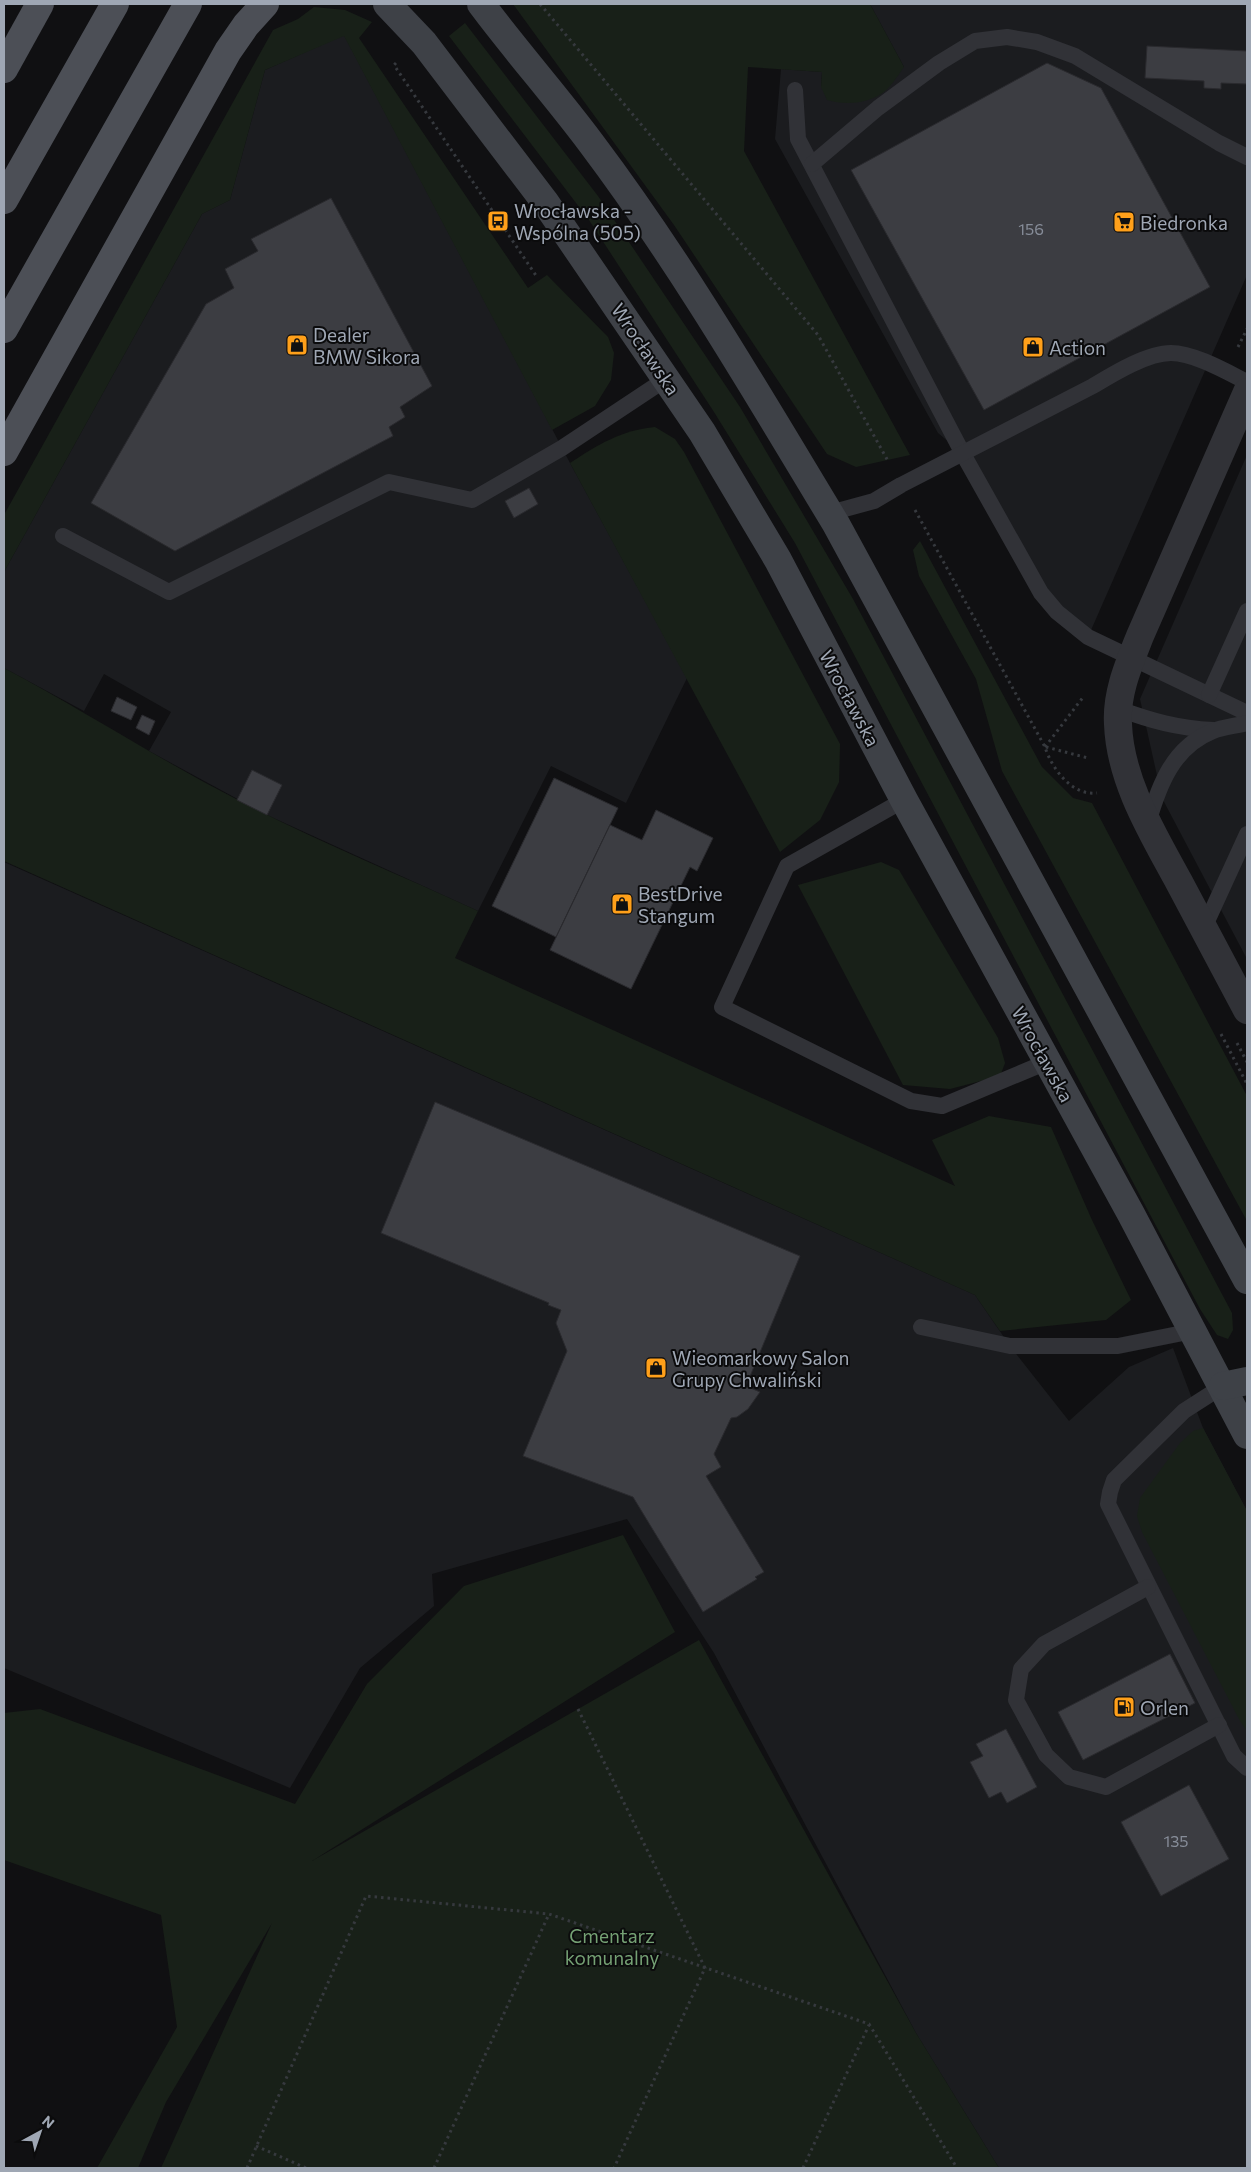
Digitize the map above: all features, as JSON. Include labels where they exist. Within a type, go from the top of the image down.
[{"type":"main road","points":[[4,69],[40,4]]},
{"type":"main road","points":[[4,329],[188,4]]},
{"type":"main road","points":[[4,452],[228,51],[246,25],[266,4]]},
{"type":"main road","name":"Wrocławska","points":[[387,4],[424,43],[545,202],[702,432],[778,560],[904,800],[1193,1331],[1235,1384],[1247,1435]]},
{"type":"main road","points":[[481,4],[591,144],[659,240],[767,408],[830,513],[1247,1280]]},
{"type":"main road","points":[[4,200],[113,7]]},
{"type":"street","points":[[1247,392],[1131,659],[1125,675],[1119,708],[1120,750],[1129,780],[1148,823],[1247,1010]]},
{"type":"lane","points":[[812,164],[878,108],[939,62],[975,41],[1007,37],[1038,42],[1075,56],[1219,143],[1247,157]]},
{"type":"lane","points":[[795,90],[798,139],[962,454],[1041,593],[1057,612],[1088,636],[1131,659],[1247,713]]},
{"type":"lane","points":[[830,513],[874,501],[901,485],[1093,386],[1115,372],[1144,359],[1171,353],[1192,358],[1247,382]]},
{"type":"lane","points":[[63,536],[169,592],[389,482],[472,500],[562,448],[666,379]]},
{"type":"lane","points":[[1209,696],[1247,610]]},
{"type":"lane","points":[[1119,708],[1159,724],[1181,729],[1214,730],[1247,724]]},
{"type":"lane","points":[[1148,823],[1156,795],[1178,755],[1194,741],[1214,730]]},
{"type":"lane","points":[[904,800],[787,866],[722,1007],[912,1101],[942,1106],[1047,1062]]},
{"type":"lane","points":[[1204,928],[1247,834]]},
{"type":"lane","points":[[921,1327],[1010,1346],[1118,1346],[1193,1331]]},
{"type":"lane","points":[[1235,1384],[1184,1411],[1114,1480],[1108,1504],[1234,1756],[1247,1768]]},
{"type":"lane","points":[[1148,1587],[1044,1644],[1021,1669],[1016,1700],[1046,1755],[1068,1777],[1106,1788],[1219,1725]]},
{"type":"path","points":[[540,4],[818,334],[1045,747],[1050,765],[1072,787],[1096,794],[1102,790]]},
{"type":"path","points":[[400,61],[394,65],[537,277]]},
{"type":"path","points":[[1045,747],[1086,693]]},
{"type":"path","points":[[1045,747],[1094,759]]},
{"type":"path","points":[[578,1709],[705,1968]]},
{"type":"path","points":[[246,2168],[366,1896],[549,1914],[869,2024],[957,2168]]},
{"type":"path","points":[[434,2168],[549,1914]]},
{"type":"path","points":[[614,2168],[705,1968]]},
{"type":"path","points":[[803,2168],[869,2024]]},
{"type":"path","points":[[256,2146],[306,2168]]},
{"type":"shaded area","points":[[870,4],[1247,4],[1247,275],[1088,637],[1057,612],[963,454],[938,433],[775,139],[781,69],[822,72],[821,87],[904,67]]},
{"type":"shaded area","points":[[344,35],[570,463],[687,678],[626,803],[551,766],[478,911],[267,815],[149,751],[171,712],[104,674],[84,711],[4,668],[4,572],[202,214],[230,200],[265,70]]},
{"type":"shaded area","points":[[1247,455],[1247,959],[1162,798],[1140,699]]},
{"type":"shaded area","points":[[4,862],[975,1295],[1010,1346],[1069,1421],[1129,1367],[1173,1348],[1203,1428],[1247,1511],[1247,2168],[999,2168],[916,2033],[714,1653],[627,1519],[432,1574],[434,1606],[360,1668],[290,1788],[4,1668]]},
{"type":"green space","points":[[513,4],[870,4],[904,67],[891,85],[881,94],[868,100],[855,103],[841,103],[827,100],[821,87],[822,72],[748,67],[744,151],[910,455],[856,467],[827,454],[674,225]]},
{"type":"green space","points":[[314,7],[345,10],[372,22],[359,38],[528,288],[547,275],[608,337],[614,353],[611,380],[595,406],[552,430],[344,36],[265,70],[230,200],[202,214],[4,572],[4,515],[273,30],[298,19]]},
{"type":"green space","points":[[465,23],[598,196],[740,407],[853,599],[1232,1313],[1233,1330],[1228,1339],[1217,1335],[1200,1309],[795,543],[714,412],[589,220],[449,36]]},
{"type":"green space","points":[[655,427],[675,439],[684,452],[840,744],[839,782],[820,820],[780,852],[570,463],[610,439],[632,431]]},
{"type":"green space","points":[[920,541],[1042,767],[1073,798],[1092,803],[1247,1096],[1247,1221],[1002,771],[976,679],[919,576],[913,550]]},
{"type":"green space","points":[[4,668],[179,768],[267,815],[478,911],[455,958],[955,1186],[932,1140],[989,1116],[1051,1127],[1092,1220],[1131,1300],[1106,1320],[1000,1331],[975,1295],[4,861]]},
{"type":"green space","points":[[881,862],[899,870],[998,1038],[1005,1063],[1000,1076],[950,1089],[903,1085],[798,885]]},
{"type":"green space","points":[[1203,1428],[1247,1511],[1247,1731],[1240,1721],[1142,1532],[1137,1516],[1140,1498],[1180,1443],[1193,1431]]},
{"type":"green space","name":"Cmentarz komunalny","points":[[623,1535],[675,1632],[312,1861],[699,1640],[916,2033],[999,2168],[161,2168],[272,1923],[166,2102],[138,2168],[97,2168],[177,2027],[161,1915],[4,1860],[4,1713],[40,1709],[295,1804],[367,1684],[464,1586]]},
{"type":"building","points":[[1147,46],[1247,51],[1247,84],[1221,83],[1221,89],[1204,88],[1204,81],[1145,78]]},
{"type":"building","points":[[1047,63],[1101,88],[1210,287],[984,410],[851,170]]},
{"type":"building","name":"Dealer BMW Sikora","points":[[331,198],[432,386],[400,407],[405,417],[389,427],[393,436],[175,551],[91,503],[206,304],[234,288],[225,269],[258,251],[251,239]]},
{"type":"building","points":[[529,488],[538,504],[514,518],[505,501]]},
{"type":"building","points":[[117,697],[137,707],[131,720],[111,711]]},
{"type":"building","points":[[142,715],[155,721],[149,735],[136,728]]},
{"type":"building","points":[[252,770],[282,785],[267,815],[237,800]]},
{"type":"building","points":[[554,778],[618,808],[556,937],[492,906]]},
{"type":"building","name":"BestDrive Stangum","points":[[656,810],[713,838],[697,871],[690,867],[631,989],[550,950],[610,825],[642,840]]},
{"type":"building","name":"Wieomarkowy Salon Grupy Chwaliński","points":[[435,1102],[800,1256],[746,1386],[760,1392],[748,1409],[737,1417],[731,1418],[714,1454],[721,1467],[706,1476],[764,1572],[755,1577],[757,1579],[703,1612],[633,1497],[523,1456],[567,1351],[556,1323],[561,1310],[548,1305],[549,1303],[381,1233]]},
{"type":"building","points":[[1170,1654],[1195,1703],[1083,1760],[1058,1712]]},
{"type":"building","points":[[1006,1729],[1037,1787],[1007,1803],[1001,1792],[989,1798],[970,1762],[983,1756],[976,1744]]},
{"type":"building","points":[[1189,1785],[1229,1859],[1161,1896],[1121,1822]]},
{"type":"place","name":"Wrocławska - Wspólna (505)","points":[[498,221]]},
{"type":"place","name":"Biedronka","points":[[1124,222]]},
{"type":"place","name":"Dealer BMW Sikora","points":[[297,345]]},
{"type":"place","name":"Action","points":[[1033,347]]},
{"type":"place","name":"BestDrive Stangum","points":[[622,904]]},
{"type":"place","name":"Wieomarkowy Salon Grupy Chwaliński","points":[[656,1368]]},
{"type":"place","name":"Orlen","points":[[1124,1707]]}]
